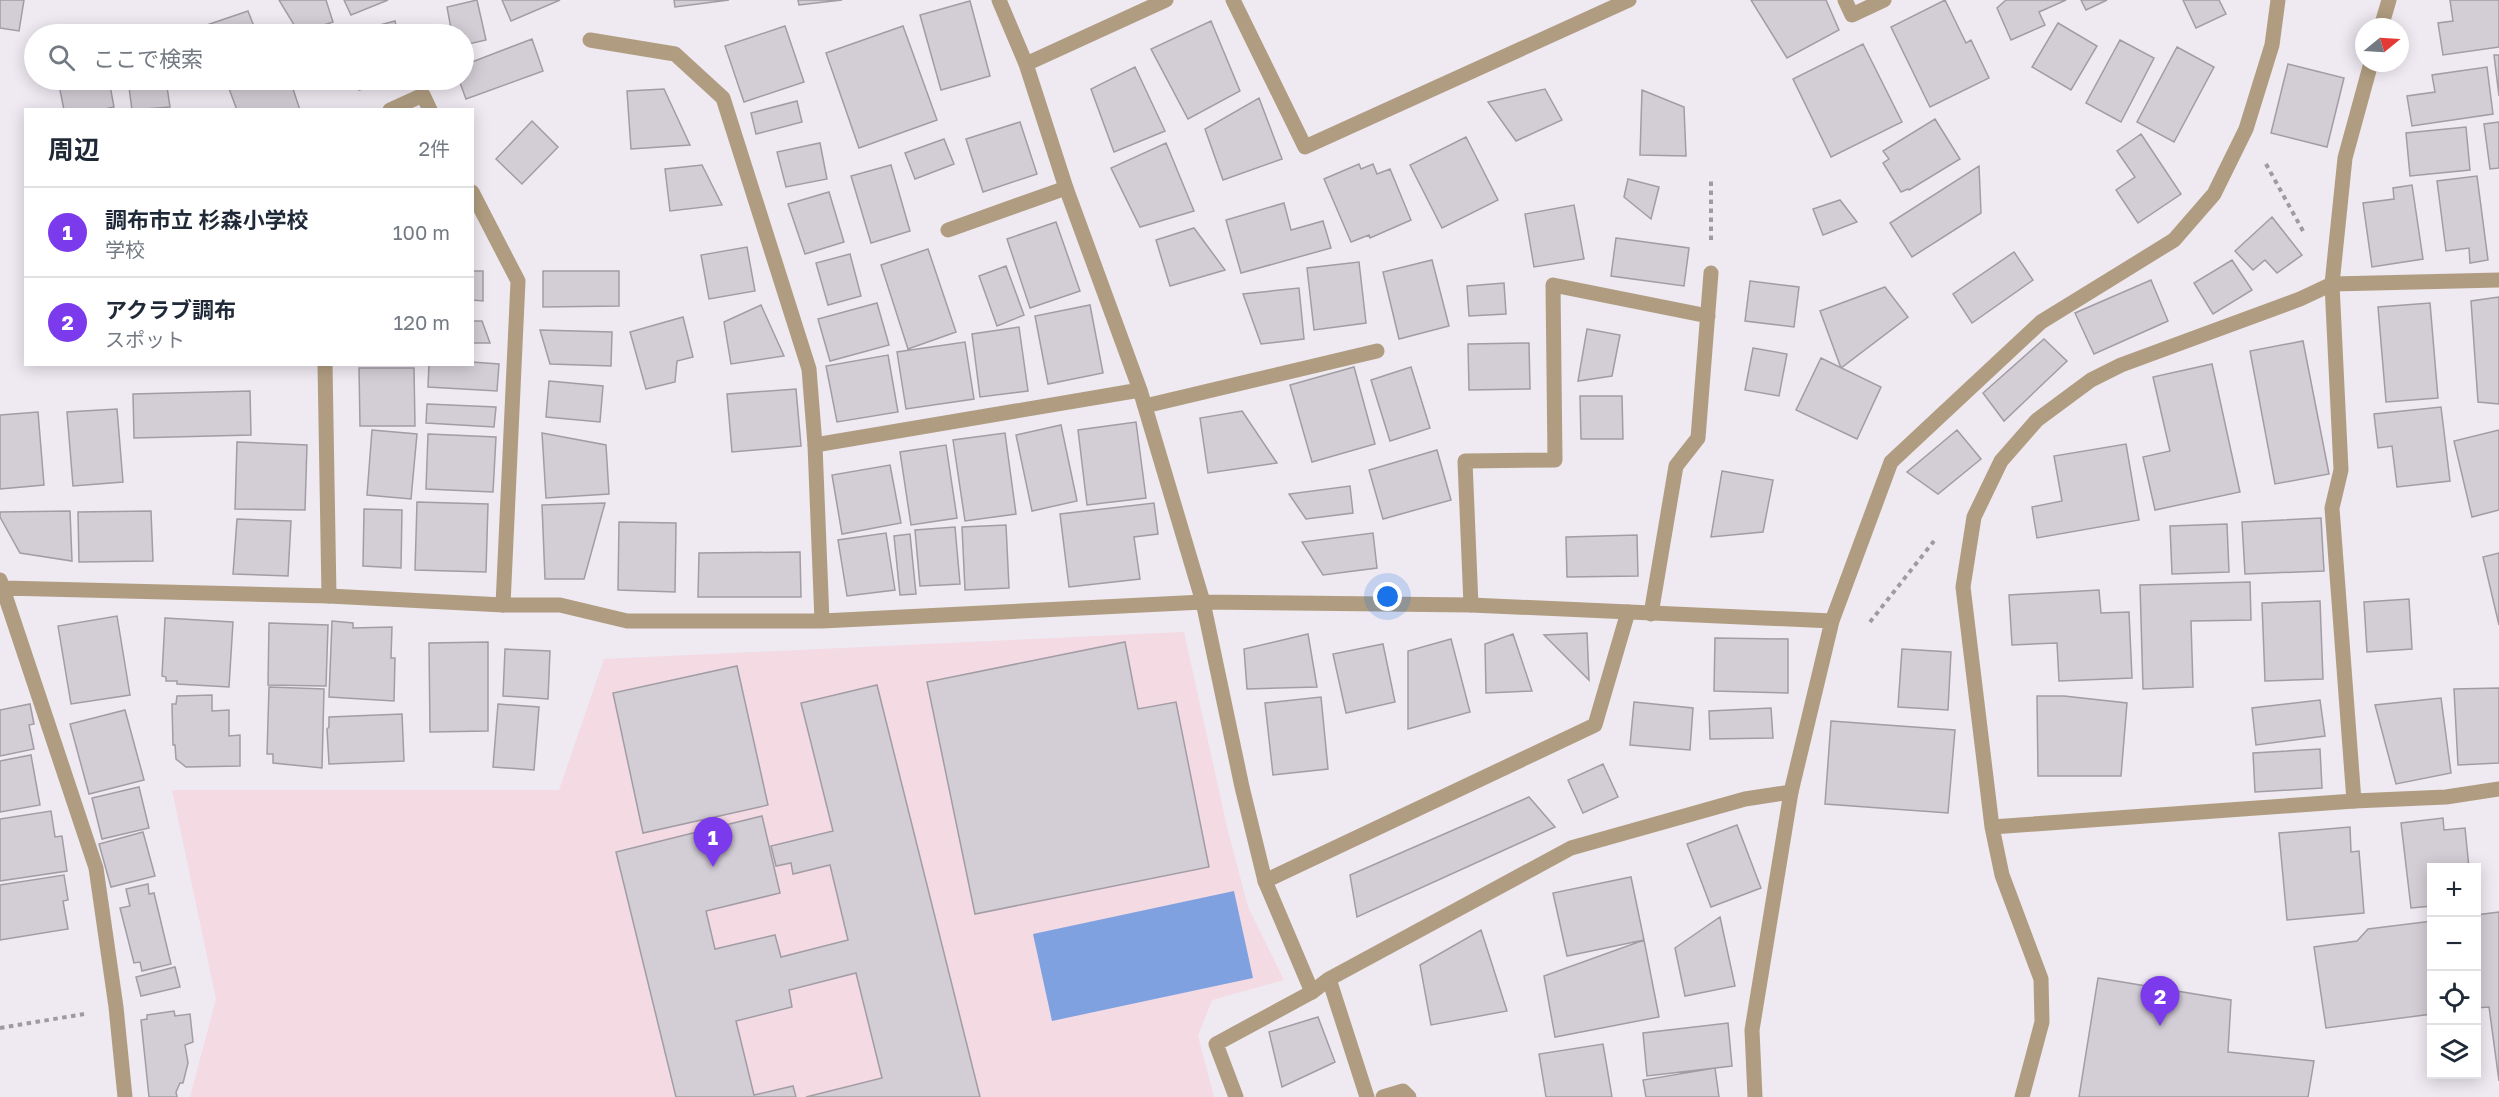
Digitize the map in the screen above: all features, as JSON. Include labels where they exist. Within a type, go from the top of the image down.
[{"type":"street","points":[[999,0],[1026,64],[1066,188],[1140,390],[1203,603],[1242,787],[1265,881],[1312,992]]},
{"type":"street","points":[[1026,64],[1166,0]]},
{"type":"street","points":[[1233,0],[1305,147],[1629,0]]},
{"type":"street","points":[[1845,0],[1852,15],[1884,0]]},
{"type":"street","points":[[1755,1097],[1752,1030],[1791,792],[1832,621],[1891,462],[2041,322],[2174,240],[2214,194],[2246,129],[2272,45],[2278,0]]},
{"type":"street","points":[[2384,18],[2389,0]]},
{"type":"street","points":[[590,40],[675,54],[723,98],[809,369],[815,445],[822,621]]},
{"type":"street","points":[[2354,801],[2332,508],[2341,470],[2332,284],[2346,158],[2370,72]]},
{"type":"street","points":[[394,108],[423,95],[429,108]]},
{"type":"street","points":[[948,230],[1066,188]]},
{"type":"street","points":[[474,196],[518,281],[503,605]]},
{"type":"street","points":[[1651,614],[1676,466],[1698,438],[1711,273]]},
{"type":"street","points":[[2022,1097],[2042,1023],[2041,979],[2002,875],[1992,827],[1963,587],[1974,517],[2001,460],[2037,420],[2091,380],[2121,365],[2300,299],[2332,284],[2499,280]]},
{"type":"street","points":[[1471,605],[1465,461],[1555,460],[1553,285],[1708,316]]},
{"type":"street","points":[[1145,406],[1377,351]]},
{"type":"street","points":[[325,366],[329,596]]},
{"type":"street","points":[[815,445],[1140,390]]},
{"type":"street","points":[[125,1097],[116,1007],[96,868],[2,584],[503,605],[560,605],[627,621],[822,621],[1203,603],[1471,605],[1832,621]]},
{"type":"street","points":[[1265,881],[1595,725],[1628,612]]},
{"type":"street","points":[[1992,827],[2354,801],[2446,797],[2499,789]]},
{"type":"street","points":[[1236,1097],[1216,1044],[1312,992],[1329,979],[1571,848],[1745,799],[1791,792]]},
{"type":"street","points":[[1329,979],[1367,1097]]},
{"type":"street","points":[[1383,1097],[1403,1091],[1409,1097]]},
{"type":"path","points":[[2246,129],[2304,232]]},
{"type":"path","points":[[1711,177],[1711,273]]},
{"type":"path","points":[[1832,621],[1867,626],[1936,537]]},
{"type":"path","points":[[0,1028],[116,1007]]},
{"type":"shaded area","points":[[1184,632],[1227,827],[1248,907],[1284,980],[1212,1000],[1198,1036],[1214,1097],[190,1097],[216,999],[172,790],[559,790],[604,659]]},
{"type":"water","points":[[1234,891],[1253,978],[1052,1021],[1033,934]]},
{"type":"building","points":[[0,0],[24,0],[19,31],[0,28]]},
{"type":"building","points":[[279,0],[326,0],[333,22],[294,24]]},
{"type":"building","points":[[344,0],[388,0],[351,15]]},
{"type":"building","points":[[477,0],[486,40],[474,43],[474,24],[450,24],[447,7]]},
{"type":"building","points":[[502,0],[560,0],[511,21]]},
{"type":"building","points":[[674,0],[729,0],[675,7]]},
{"type":"building","points":[[798,0],[842,0],[799,5]]},
{"type":"building","points":[[1751,0],[1826,0],[1839,30],[1787,58]]},
{"type":"building","points":[[1945,0],[1966,43],[1971,40],[1989,78],[1930,107],[1891,27]]},
{"type":"building","points":[[2006,0],[2066,0],[2039,12],[2045,25],[2011,40],[1997,8]]},
{"type":"building","points":[[2081,0],[2107,0],[2086,10]]},
{"type":"building","points":[[2183,0],[2219,0],[2226,14],[2196,28]]},
{"type":"building","points":[[2450,0],[2499,0],[2499,47],[2443,55],[2438,23],[2453,21]]},
{"type":"building","points":[[970,1],[990,76],[941,90],[920,15]]},
{"type":"building","points":[[248,11],[253,24],[210,24]]},
{"type":"building","points":[[1211,21],[1240,91],[1188,119],[1151,49]]},
{"type":"building","points":[[2058,23],[2097,46],[2071,90],[2032,67]]},
{"type":"building","points":[[785,26],[804,82],[744,102],[725,46]]},
{"type":"building","points":[[903,26],[937,120],[859,148],[826,53]]},
{"type":"building","points":[[532,39],[543,71],[466,99],[463,90],[474,90],[474,61]]},
{"type":"building","points":[[2120,40],[2154,58],[2121,122],[2086,103]]},
{"type":"building","points":[[1863,44],[1902,122],[1831,157],[1793,79]]},
{"type":"building","points":[[2177,47],[2214,67],[2174,142],[2137,122]]},
{"type":"building","points":[[2494,55],[2499,55],[2499,96]]},
{"type":"building","points":[[2288,64],[2344,78],[2327,147],[2271,133]]},
{"type":"building","points":[[1135,67],[1165,131],[1114,152],[1091,89]]},
{"type":"building","points":[[2487,67],[2493,114],[2412,126],[2407,96],[2435,92],[2432,75]]},
{"type":"building","points":[[664,89],[690,145],[631,149],[627,91]]},
{"type":"building","points":[[1545,89],[1562,120],[1516,141],[1488,102]]},
{"type":"building","points":[[60,90],[111,90],[114,107],[64,108]]},
{"type":"building","points":[[129,90],[167,90],[170,107],[132,108]]},
{"type":"building","points":[[230,90],[293,90],[299,108],[236,108]]},
{"type":"building","points":[[1642,90],[1684,107],[1686,156],[1640,155]]},
{"type":"building","points":[[1259,98],[1282,159],[1223,180],[1205,129]]},
{"type":"building","points":[[797,101],[802,122],[756,134],[751,113]]},
{"type":"building","points":[[1935,119],[1960,159],[1909,190],[1901,192],[1883,163],[1889,159],[1883,151]]},
{"type":"building","points":[[532,121],[558,147],[522,184],[496,159]]},
{"type":"building","points":[[1020,122],[1037,174],[983,192],[966,139]]},
{"type":"building","points":[[2499,122],[2499,168],[2490,169],[2484,124]]},
{"type":"building","points":[[2466,127],[2470,170],[2410,176],[2406,133]]},
{"type":"building","points":[[2141,134],[2181,194],[2138,223],[2116,190],[2135,177],[2117,151]]},
{"type":"building","points":[[1466,137],[1498,200],[1442,228],[1410,165]]},
{"type":"building","points":[[944,139],[954,164],[915,179],[905,153]]},
{"type":"building","points":[[820,143],[827,179],[786,187],[777,152]]},
{"type":"building","points":[[1166,143],[1194,211],[1140,227],[1111,168]]},
{"type":"building","points":[[1359,164],[1361,169],[1373,164],[1377,174],[1390,169],[1411,220],[1370,238],[1369,235],[1351,242],[1324,179]]},
{"type":"building","points":[[702,165],[722,205],[670,211],[665,169]]},
{"type":"building","points":[[891,165],[910,231],[871,243],[851,176]]},
{"type":"building","points":[[1979,166],[1981,213],[1912,257],[1890,223]]},
{"type":"building","points":[[2477,176],[2488,260],[2470,263],[2469,248],[2446,251],[2437,181]]},
{"type":"building","points":[[1628,179],[1659,187],[1651,219],[1624,197]]},
{"type":"building","points":[[2412,185],[2423,259],[2372,267],[2363,203],[2394,199],[2393,188]]},
{"type":"building","points":[[829,192],[844,242],[805,254],[788,204]]},
{"type":"building","points":[[1840,200],[1857,222],[1823,235],[1813,209]]},
{"type":"building","points":[[1284,203],[1291,230],[1323,221],[1331,248],[1241,273],[1226,220]]},
{"type":"building","points":[[1574,205],[1584,259],[1534,267],[1525,214]]},
{"type":"building","points":[[2272,217],[2302,255],[2277,273],[2265,260],[2253,270],[2235,251]]},
{"type":"building","points":[[1056,222],[1080,291],[1030,308],[1007,239]]},
{"type":"building","points":[[1194,228],[1225,270],[1170,286],[1156,240]]},
{"type":"building","points":[[1616,238],[1689,248],[1684,286],[1611,276]]},
{"type":"building","points":[[747,247],[755,291],[709,299],[701,255]]},
{"type":"building","points":[[928,249],[956,332],[908,349],[881,265]]},
{"type":"building","points":[[2014,252],[2033,280],[1972,323],[1953,294]]},
{"type":"building","points":[[850,254],[861,296],[828,305],[816,263]]},
{"type":"building","points":[[1432,260],[1449,326],[1399,339],[1383,272]]},
{"type":"building","points":[[2232,260],[2252,290],[2213,314],[2194,283]]},
{"type":"building","points":[[1359,262],[1366,323],[1314,330],[1307,268]]},
{"type":"building","points":[[1006,266],[1024,315],[997,326],[979,276]]},
{"type":"building","points":[[474,271],[483,271],[483,301],[474,300]]},
{"type":"building","points":[[543,271],[619,271],[619,306],[543,307]]},
{"type":"building","points":[[2151,280],[2168,321],[2094,354],[2075,313]]},
{"type":"building","points":[[1750,281],[1799,287],[1794,327],[1745,321]]},
{"type":"building","points":[[1504,283],[1506,314],[1469,316],[1467,286]]},
{"type":"building","points":[[1885,287],[1908,317],[1841,368],[1820,311]]},
{"type":"building","points":[[1299,288],[1304,339],[1261,344],[1243,294]]},
{"type":"building","points":[[2499,297],[2499,404],[2478,402],[2471,301]]},
{"type":"building","points":[[877,303],[889,345],[830,361],[818,319]]},
{"type":"building","points":[[2430,303],[2438,398],[2386,402],[2378,307]]},
{"type":"building","points":[[761,305],[784,356],[731,364],[724,322]]},
{"type":"building","points":[[1090,305],[1103,373],[1048,384],[1035,316]]},
{"type":"building","points":[[683,317],[693,357],[677,361],[675,382],[646,389],[630,332]]},
{"type":"building","points":[[474,321],[482,321],[490,343],[474,343]]},
{"type":"building","points":[[1019,327],[1028,391],[980,397],[972,334]]},
{"type":"building","points":[[1587,329],[1620,335],[1612,376],[1578,381]]},
{"type":"building","points":[[540,330],[612,332],[611,366],[550,364]]},
{"type":"building","points":[[2044,339],[2067,361],[2004,421],[1983,393]]},
{"type":"building","points":[[2303,341],[2329,474],[2275,484],[2250,351]]},
{"type":"building","points":[[965,342],[974,399],[906,409],[897,352]]},
{"type":"building","points":[[1529,343],[1530,389],[1469,390],[1468,344]]},
{"type":"building","points":[[1753,348],[1787,354],[1779,396],[1745,390]]},
{"type":"building","points":[[888,355],[898,412],[837,422],[826,366]]},
{"type":"building","points":[[1821,358],[1881,387],[1857,439],[1796,410]]},
{"type":"building","points":[[474,362],[499,364],[497,391],[428,387],[429,366],[474,366]]},
{"type":"building","points":[[2212,364],[2240,492],[2155,510],[2143,457],[2170,451],[2153,377]]},
{"type":"building","points":[[1354,367],[1375,444],[1312,462],[1290,385]]},
{"type":"building","points":[[1411,367],[1430,428],[1390,441],[1371,380]]},
{"type":"building","points":[[359,368],[414,368],[415,426],[360,426]]},
{"type":"building","points":[[549,381],[603,386],[600,422],[546,417]]},
{"type":"building","points":[[796,389],[801,446],[732,452],[727,394]]},
{"type":"building","points":[[250,391],[251,435],[134,438],[133,394]]},
{"type":"building","points":[[1580,396],[1622,396],[1623,439],[1581,439]]},
{"type":"building","points":[[427,404],[496,407],[494,427],[426,423]]},
{"type":"building","points":[[2441,407],[2450,481],[2397,487],[2392,446],[2378,448],[2374,414]]},
{"type":"building","points":[[117,409],[123,482],[73,486],[67,412]]},
{"type":"building","points":[[1242,411],[1277,463],[1208,473],[1200,418]]},
{"type":"building","points":[[38,412],[44,485],[0,489],[0,415]]},
{"type":"building","points":[[1136,422],[1146,498],[1087,505],[1078,430]]},
{"type":"building","points":[[1061,425],[1077,501],[1032,511],[1016,435]]},
{"type":"building","points":[[372,430],[417,434],[411,499],[367,495]]},
{"type":"building","points":[[1957,430],[1981,459],[1938,494],[1907,472]]},
{"type":"building","points":[[2499,430],[2499,510],[2472,517],[2454,441]]},
{"type":"building","points":[[542,433],[606,445],[609,494],[546,498]]},
{"type":"building","points":[[1005,433],[1016,514],[965,521],[953,440]]},
{"type":"building","points":[[428,434],[496,437],[493,492],[426,489]]},
{"type":"building","points":[[237,442],[307,445],[305,510],[235,509]]},
{"type":"building","points":[[2126,444],[2139,520],[2037,538],[2032,507],[2062,501],[2054,456]]},
{"type":"building","points":[[946,445],[957,518],[911,525],[900,452]]},
{"type":"building","points":[[1437,450],[1451,500],[1383,519],[1369,470]]},
{"type":"building","points":[[890,465],[901,523],[842,534],[832,475]]},
{"type":"building","points":[[1722,471],[1773,480],[1763,532],[1711,537]]},
{"type":"building","points":[[1350,486],[1353,513],[1306,519],[1289,494]]},
{"type":"building","points":[[417,502],[488,504],[486,572],[415,570]]},
{"type":"building","points":[[605,503],[584,579],[545,579],[542,505]]},
{"type":"building","points":[[1154,503],[1158,534],[1134,537],[1140,579],[1069,587],[1060,514]]},
{"type":"building","points":[[364,509],[402,510],[401,568],[363,566]]},
{"type":"building","points":[[70,511],[72,561],[20,553],[0,517],[0,512]]},
{"type":"building","points":[[151,511],[153,561],[79,562],[78,512]]},
{"type":"building","points":[[2321,518],[2324,571],[2245,574],[2242,522]]},
{"type":"building","points":[[237,519],[291,521],[288,576],[233,574]]},
{"type":"building","points":[[619,522],[676,523],[675,592],[618,590]]},
{"type":"building","points":[[2227,524],[2229,572],[2172,574],[2170,526]]},
{"type":"building","points":[[1006,525],[1009,588],[965,590],[962,527]]},
{"type":"building","points":[[955,527],[960,584],[920,586],[915,530]]},
{"type":"building","points":[[886,533],[895,590],[847,596],[838,540]]},
{"type":"building","points":[[1373,533],[1377,568],[1323,575],[1302,542]]},
{"type":"building","points":[[910,534],[916,594],[900,595],[894,536]]},
{"type":"building","points":[[1637,535],[1638,576],[1567,577],[1566,537]]},
{"type":"building","points":[[800,552],[801,597],[698,597],[699,553]]},
{"type":"building","points":[[2499,553],[2499,625],[2483,557]]},
{"type":"building","points":[[2250,582],[2251,620],[2191,621],[2193,687],[2143,689],[2140,585]]},
{"type":"building","points":[[2099,590],[2101,613],[2129,612],[2132,678],[2059,681],[2057,643],[2012,645],[2009,595]]},
{"type":"building","points":[[2409,599],[2412,649],[2367,652],[2364,602]]},
{"type":"building","points":[[2320,601],[2323,679],[2265,681],[2262,603]]},
{"type":"building","points":[[117,616],[130,695],[71,704],[58,626]]},
{"type":"building","points":[[165,618],[233,622],[229,687],[177,684],[177,681],[166,681],[166,677],[162,676]]},
{"type":"building","points":[[332,621],[353,623],[353,628],[392,627],[391,658],[395,658],[394,701],[329,697]]},
{"type":"building","points":[[269,623],[328,625],[326,686],[268,685]]},
{"type":"building","points":[[1587,633],[1589,680],[1544,635]]},
{"type":"building","points":[[1308,634],[1317,687],[1247,689],[1244,649]]},
{"type":"building","points":[[1513,634],[1532,691],[1486,693],[1485,644]]},
{"type":"building","points":[[1715,638],[1788,639],[1788,693],[1714,691]]},
{"type":"building","points":[[1451,639],[1470,712],[1408,729],[1408,651]]},
{"type":"building","points":[[488,642],[488,731],[430,732],[429,643]]},
{"type":"building","points":[[1125,642],[1138,709],[1176,702],[1209,867],[975,914],[927,682]]},
{"type":"building","points":[[1383,644],[1395,702],[1346,713],[1333,654]]},
{"type":"building","points":[[505,649],[550,651],[548,699],[503,696]]},
{"type":"building","points":[[1902,649],[1951,652],[1948,710],[1898,707]]},
{"type":"building","points":[[737,666],[768,805],[643,833],[613,693]]},
{"type":"building","points":[[877,685],[980,1097],[806,1097],[882,1078],[856,973],[789,990],[792,1007],[736,1021],[754,1095],[793,1086],[796,1097],[676,1097],[616,852],[762,816],[780,893],[706,911],[715,949],[775,935],[781,957],[848,940],[830,865],[793,874],[791,863],[776,866],[771,846],[833,831],[801,703]]},
{"type":"building","points":[[269,687],[324,689],[322,768],[273,763],[273,754],[267,754]]},
{"type":"building","points":[[2499,688],[2499,763],[2458,765],[2454,689]]},
{"type":"building","points":[[212,695],[212,711],[229,710],[229,736],[240,735],[240,766],[186,767],[176,759],[175,745],[173,745],[172,704],[176,704],[177,696]]},
{"type":"building","points":[[2037,696],[2064,696],[2127,703],[2121,776],[2038,776]]},
{"type":"building","points":[[1321,697],[1328,769],[1273,775],[1265,703]]},
{"type":"building","points":[[2441,698],[2451,773],[2396,784],[2375,705]]},
{"type":"building","points":[[2320,700],[2325,736],[2256,745],[2252,708]]},
{"type":"building","points":[[1634,702],[1693,708],[1690,750],[1630,745]]},
{"type":"building","points":[[30,704],[34,724],[29,725],[34,749],[0,756],[0,710]]},
{"type":"building","points":[[498,704],[539,707],[534,770],[493,767]]},
{"type":"building","points":[[1771,708],[1773,738],[1710,739],[1709,711]]},
{"type":"building","points":[[125,710],[144,780],[89,794],[70,724]]},
{"type":"building","points":[[402,714],[404,761],[329,764],[327,729],[329,717]]},
{"type":"building","points":[[1831,721],[1955,730],[1948,813],[1825,804]]},
{"type":"building","points":[[2320,749],[2322,788],[2255,792],[2253,753]]},
{"type":"building","points":[[31,755],[40,805],[0,812],[0,761]]},
{"type":"building","points":[[1603,764],[1618,797],[1583,813],[1568,780]]},
{"type":"building","points":[[139,787],[149,828],[102,839],[92,798]]},
{"type":"building","points":[[1529,797],[1555,827],[1357,917],[1350,875]]},
{"type":"building","points":[[51,811],[55,837],[62,836],[67,871],[0,881],[0,819]]},
{"type":"building","points":[[2443,818],[2444,830],[2465,828],[2468,863],[2427,863],[2427,906],[2411,908],[2401,823]]},
{"type":"building","points":[[1737,825],[1761,888],[1711,907],[1687,844]]},
{"type":"building","points":[[2350,827],[2351,852],[2359,851],[2364,913],[2287,920],[2279,833]]},
{"type":"building","points":[[143,832],[155,876],[111,887],[99,844]]},
{"type":"building","points":[[64,875],[68,900],[63,901],[68,929],[0,940],[0,885]]},
{"type":"building","points":[[1631,877],[1644,940],[1567,956],[1553,893]]},
{"type":"building","points":[[148,884],[149,894],[154,893],[171,964],[142,971],[140,962],[134,963],[120,908],[130,906],[126,889]]},
{"type":"building","points":[[2499,912],[2499,1081],[2489,1007],[2481,1008],[2481,914]]},
{"type":"building","points":[[1720,917],[1735,986],[1685,996],[1675,948]]},
{"type":"building","points":[[2427,922],[2427,1015],[2326,1028],[2314,947],[2357,941],[2368,929]]},
{"type":"building","points":[[1481,930],[1507,1011],[1431,1025],[1420,965]]},
{"type":"building","points":[[1644,940],[1659,1017],[1555,1037],[1544,976]]},
{"type":"building","points":[[175,967],[180,987],[141,996],[136,977]]},
{"type":"building","points":[[2098,978],[2231,1000],[2228,1052],[2314,1061],[2308,1097],[2079,1097]]},
{"type":"building","points":[[174,1011],[175,1016],[190,1014],[193,1042],[185,1045],[188,1063],[183,1083],[180,1083],[176,1092],[177,1097],[149,1097],[141,1020],[147,1019],[147,1015]]},
{"type":"building","points":[[1318,1017],[1335,1062],[1282,1087],[1269,1032]]},
{"type":"building","points":[[1728,1023],[1732,1066],[1647,1076],[1643,1033]]},
{"type":"building","points":[[1603,1044],[1612,1097],[1546,1097],[1539,1054]]},
{"type":"building","points":[[1715,1068],[1719,1097],[1646,1097],[1643,1080]]},
{"type":"place","name":"調布市立 杉森小学校","points":[[713,867]]},
{"type":"place","name":"アクラブ調布","points":[[2160,1026]]}]
